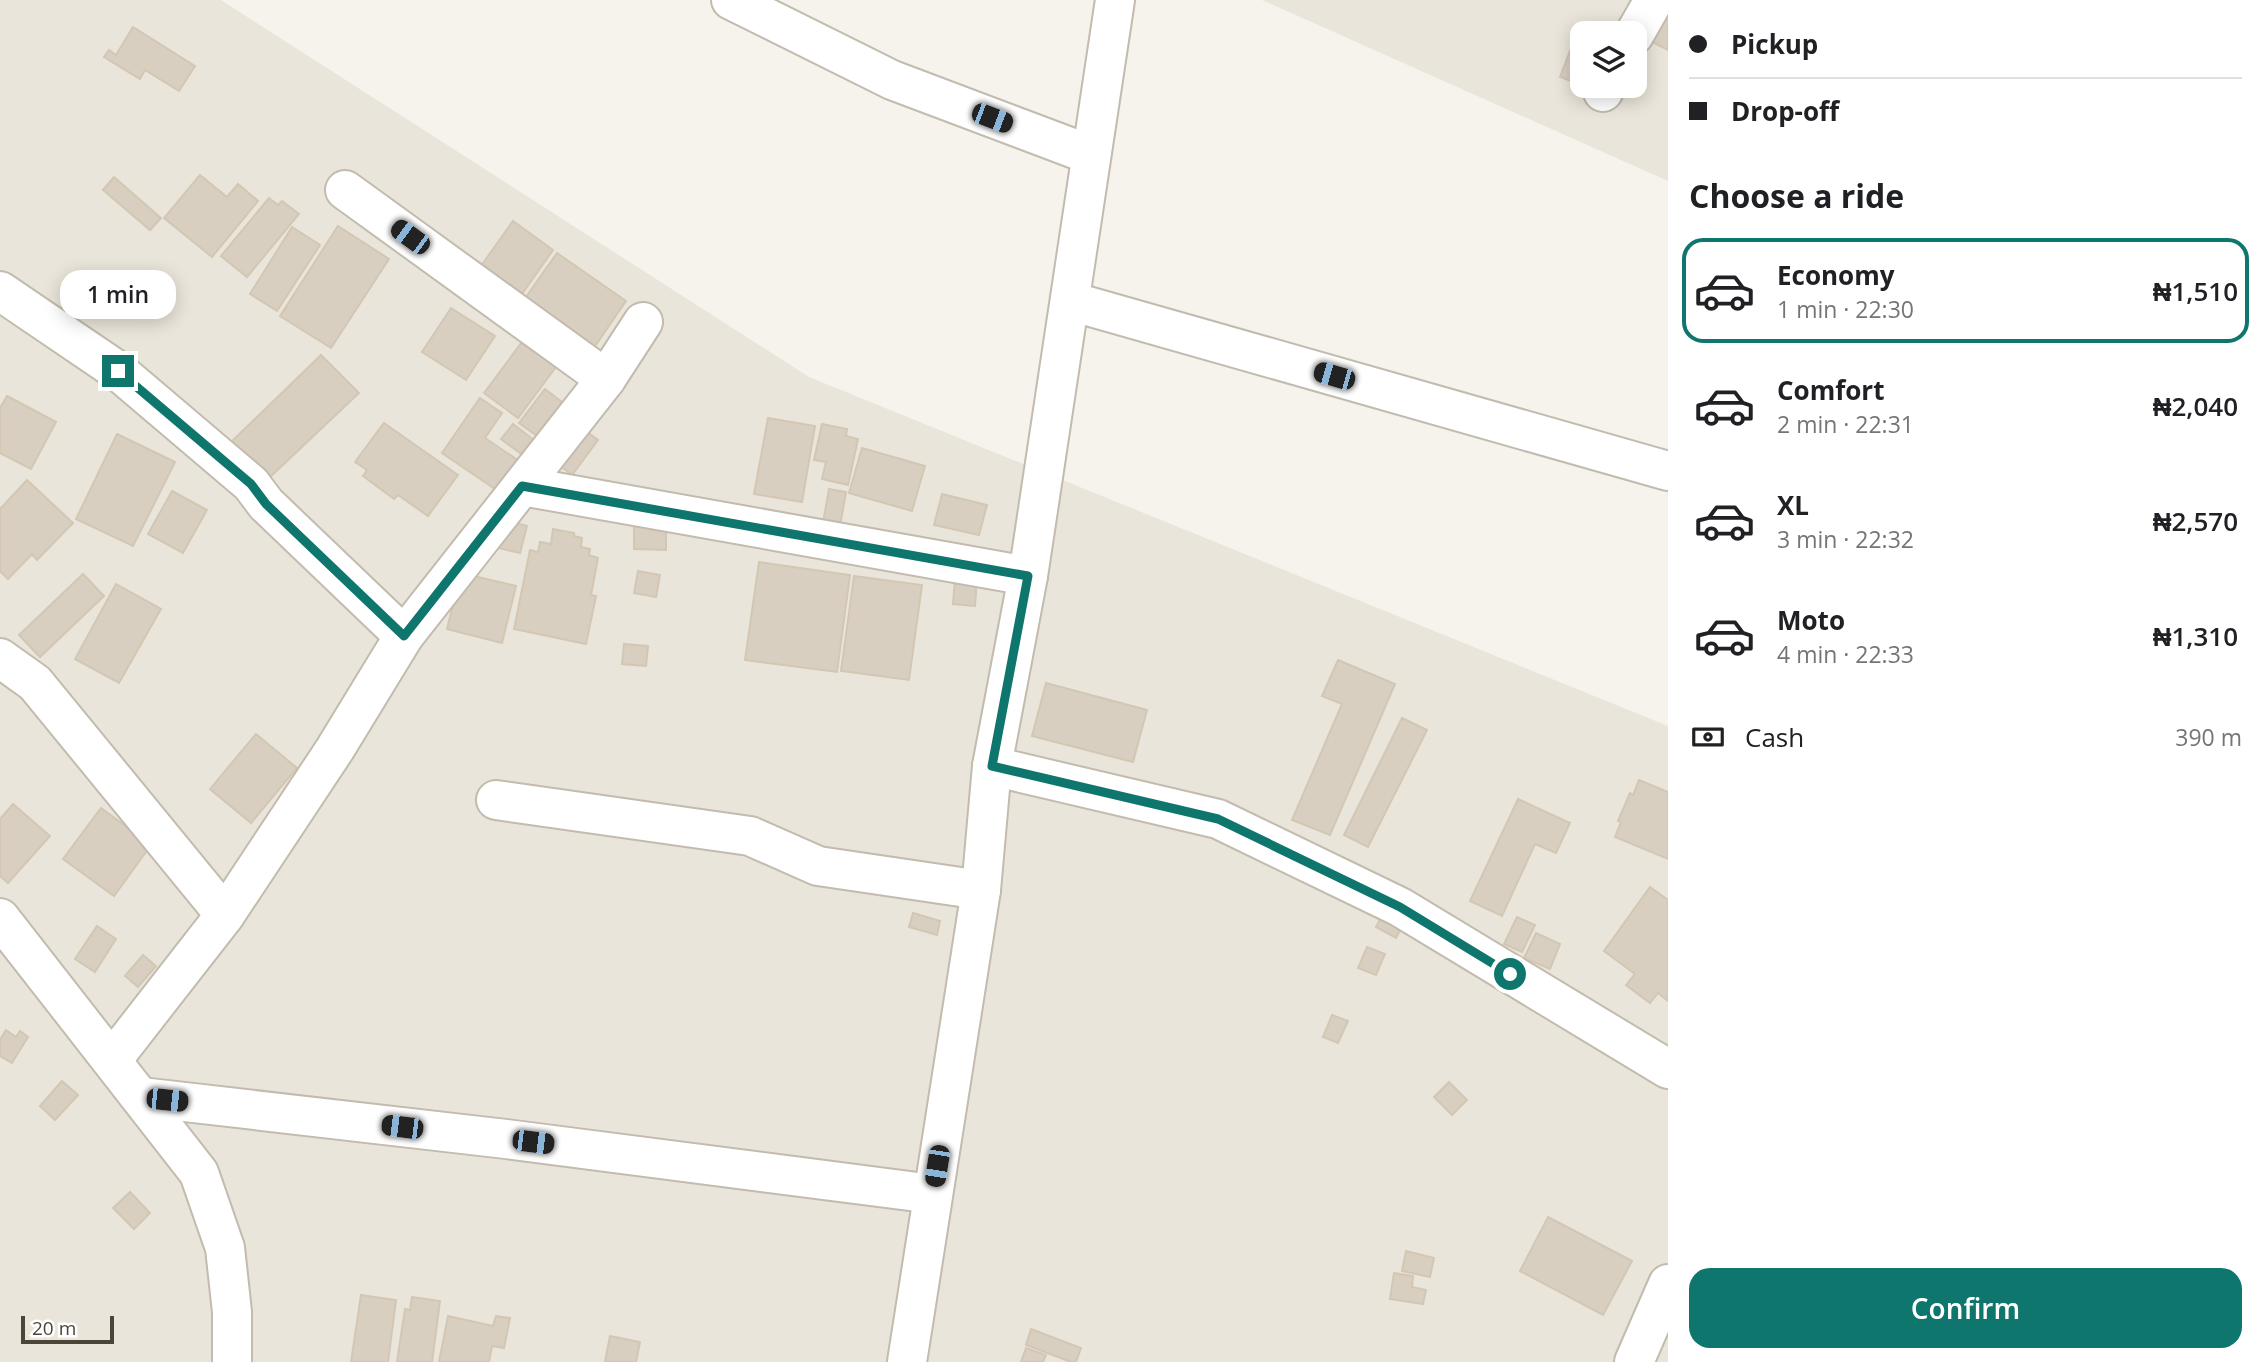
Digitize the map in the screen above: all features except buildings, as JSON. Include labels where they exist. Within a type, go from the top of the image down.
[{"type":"street","points":[[731,0],[892,80],[1091,155]]},
{"type":"street","points":[[907,1362],[981,890],[992,766],[1028,576],[1115,0]]},
{"type":"street","points":[[1642,21],[1654,0]]},
{"type":"street","points":[[345,190],[606,379]]},
{"type":"street","points":[[0,292],[129,379],[251,484],[266,504],[404,636]]},
{"type":"street","points":[[1070,301],[1668,471]]},
{"type":"street","points":[[112,1060],[225,915],[335,749],[404,636],[606,379],[643,322]]},
{"type":"street","points":[[522,486],[1028,576]]},
{"type":"street","points":[[0,658],[35,683],[225,915]]},
{"type":"street","points":[[992,766],[1218,819],[1400,907],[1668,1069]]},
{"type":"street","points":[[495,800],[750,836],[818,866],[981,890]]},
{"type":"street","points":[[0,918],[199,1173],[225,1248],[232,1312],[232,1362]]},
{"type":"street","points":[[141,1097],[506,1139],[933,1194]]},
{"type":"street","points":[[1634,1362],[1668,1283]]},
{"type":"shaded area","points":[[0,0],[221,0],[809,377],[1668,726],[1668,1362],[0,1362]]},
{"type":"shaded area","points":[[1262,0],[1668,0],[1668,181]]},
{"type":"route","points":[[118,371],[251,484],[266,504],[404,636],[522,486],[1028,576],[992,766],[1218,819],[1400,907],[1510,974]]}]
